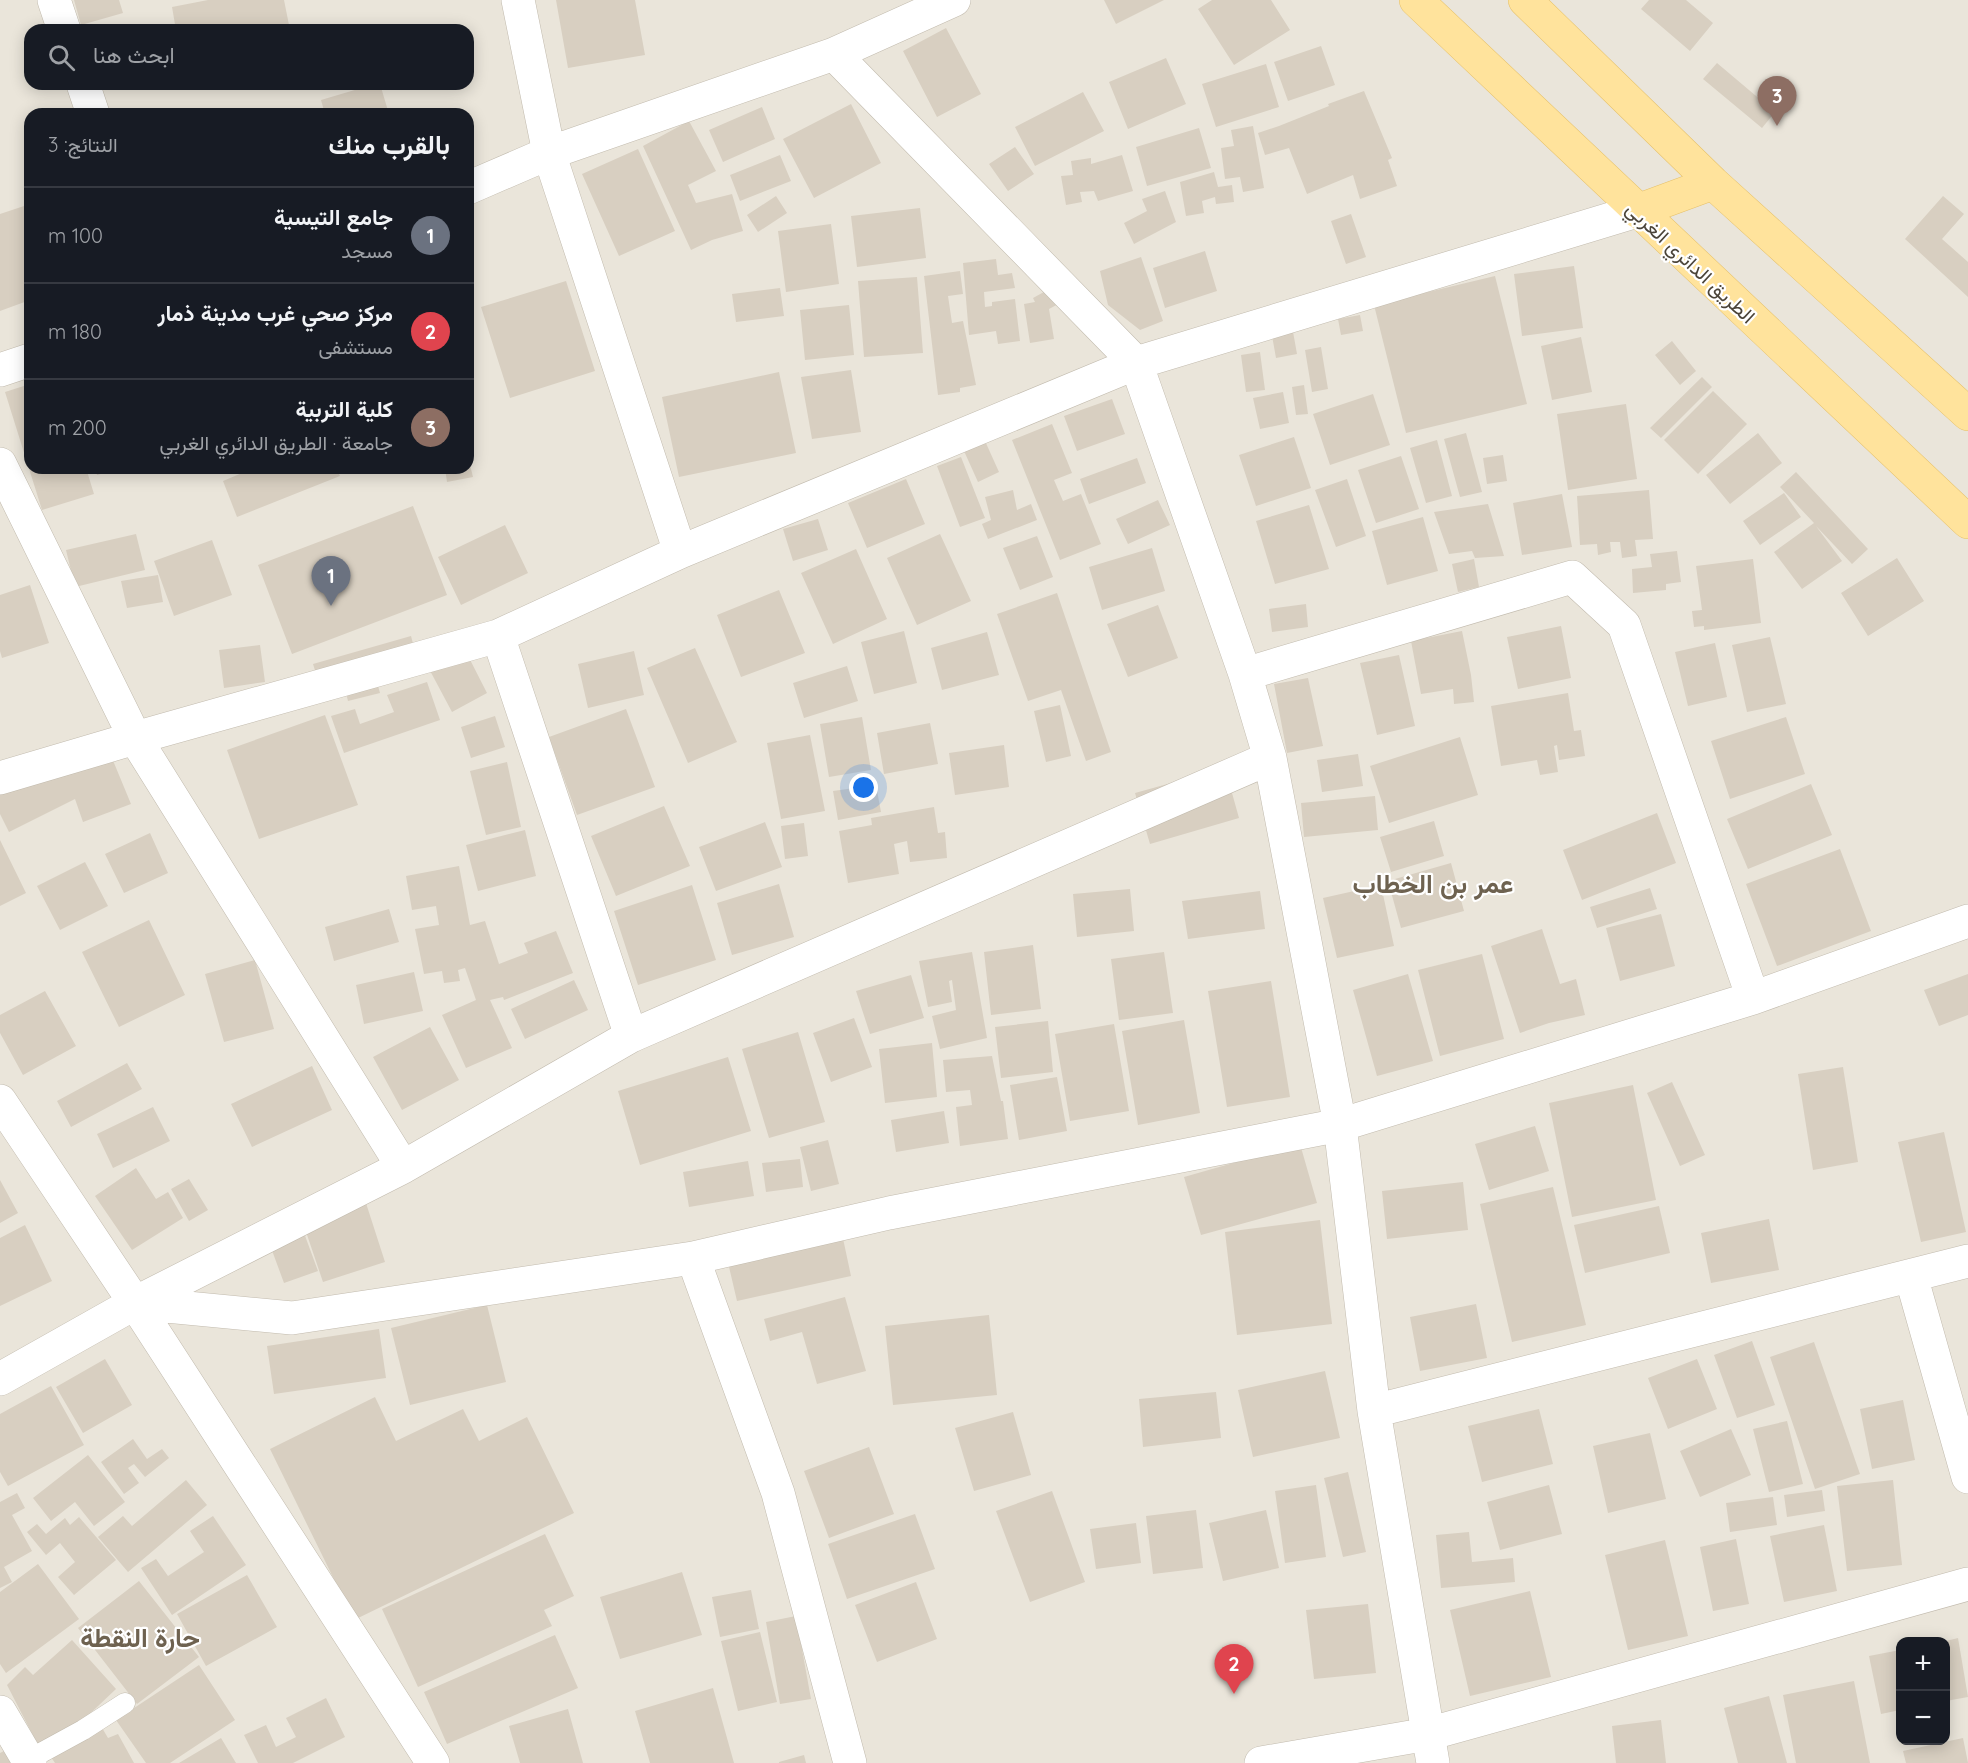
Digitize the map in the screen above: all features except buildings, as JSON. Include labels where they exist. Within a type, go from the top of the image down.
[{"type":"main road","name":"الطريق الدائري الغربي","points":[[1416,0],[1968,522]]},
{"type":"main road","points":[[1525,0],[1713,183],[1968,414]]},
{"type":"main road","points":[[1637,211],[1713,183]]},
{"type":"street","points":[[54,0],[62,24]]},
{"type":"street","points":[[518,0],[549,153],[680,552]]},
{"type":"street","points":[[474,185],[549,153],[834,54],[954,0]]},
{"type":"street","points":[[834,54],[1136,363],[1245,674],[1270,759],[1340,1125],[1374,1411],[1431,1748]]},
{"type":"street","points":[[85,90],[91,108]]},
{"type":"street","points":[[0,778],[498,636],[680,552],[1136,363],[1637,211]]},
{"type":"street","points":[[0,370],[24,362]]},
{"type":"street","points":[[0,464],[135,738],[403,1167]]},
{"type":"street","points":[[1245,674],[1572,577],[1624,625],[1753,998]]},
{"type":"street","points":[[498,636],[631,1036]]},
{"type":"street","points":[[0,1379],[135,1303],[403,1167],[631,1036],[1270,759]]},
{"type":"street","points":[[135,1303],[292,1318],[693,1258],[889,1213],[1340,1125],[1753,998],[1968,921]]},
{"type":"street","points":[[0,1101],[135,1303],[433,1763]]},
{"type":"street","points":[[693,1258],[778,1493],[850,1763]]},
{"type":"street","points":[[1374,1411],[1968,1261]]},
{"type":"street","points":[[1911,1276],[1968,1477]]},
{"type":"street","points":[[1261,1763],[1431,1748],[1968,1584]]},
{"type":"street","points":[[0,1712],[29,1761]]},
{"type":"lane","points":[[29,1761],[125,1703]]},
{"type":"shaded area","points":[[0,0],[1968,0],[1968,1763],[0,1763]]},
{"type":"place","name":"كلية التربية","points":[[1777,126]]},
{"type":"place","name":"جامع التيسية","points":[[331,606]]},
{"type":"place","name":"مركز صحي غرب مدينة ذمار","points":[[1234,1694]]},
{"type":"district","name":"عمر بن الخطاب","points":[[1433,883]]},
{"type":"district","name":"حارة النقطة","points":[[140,1637]]}]
